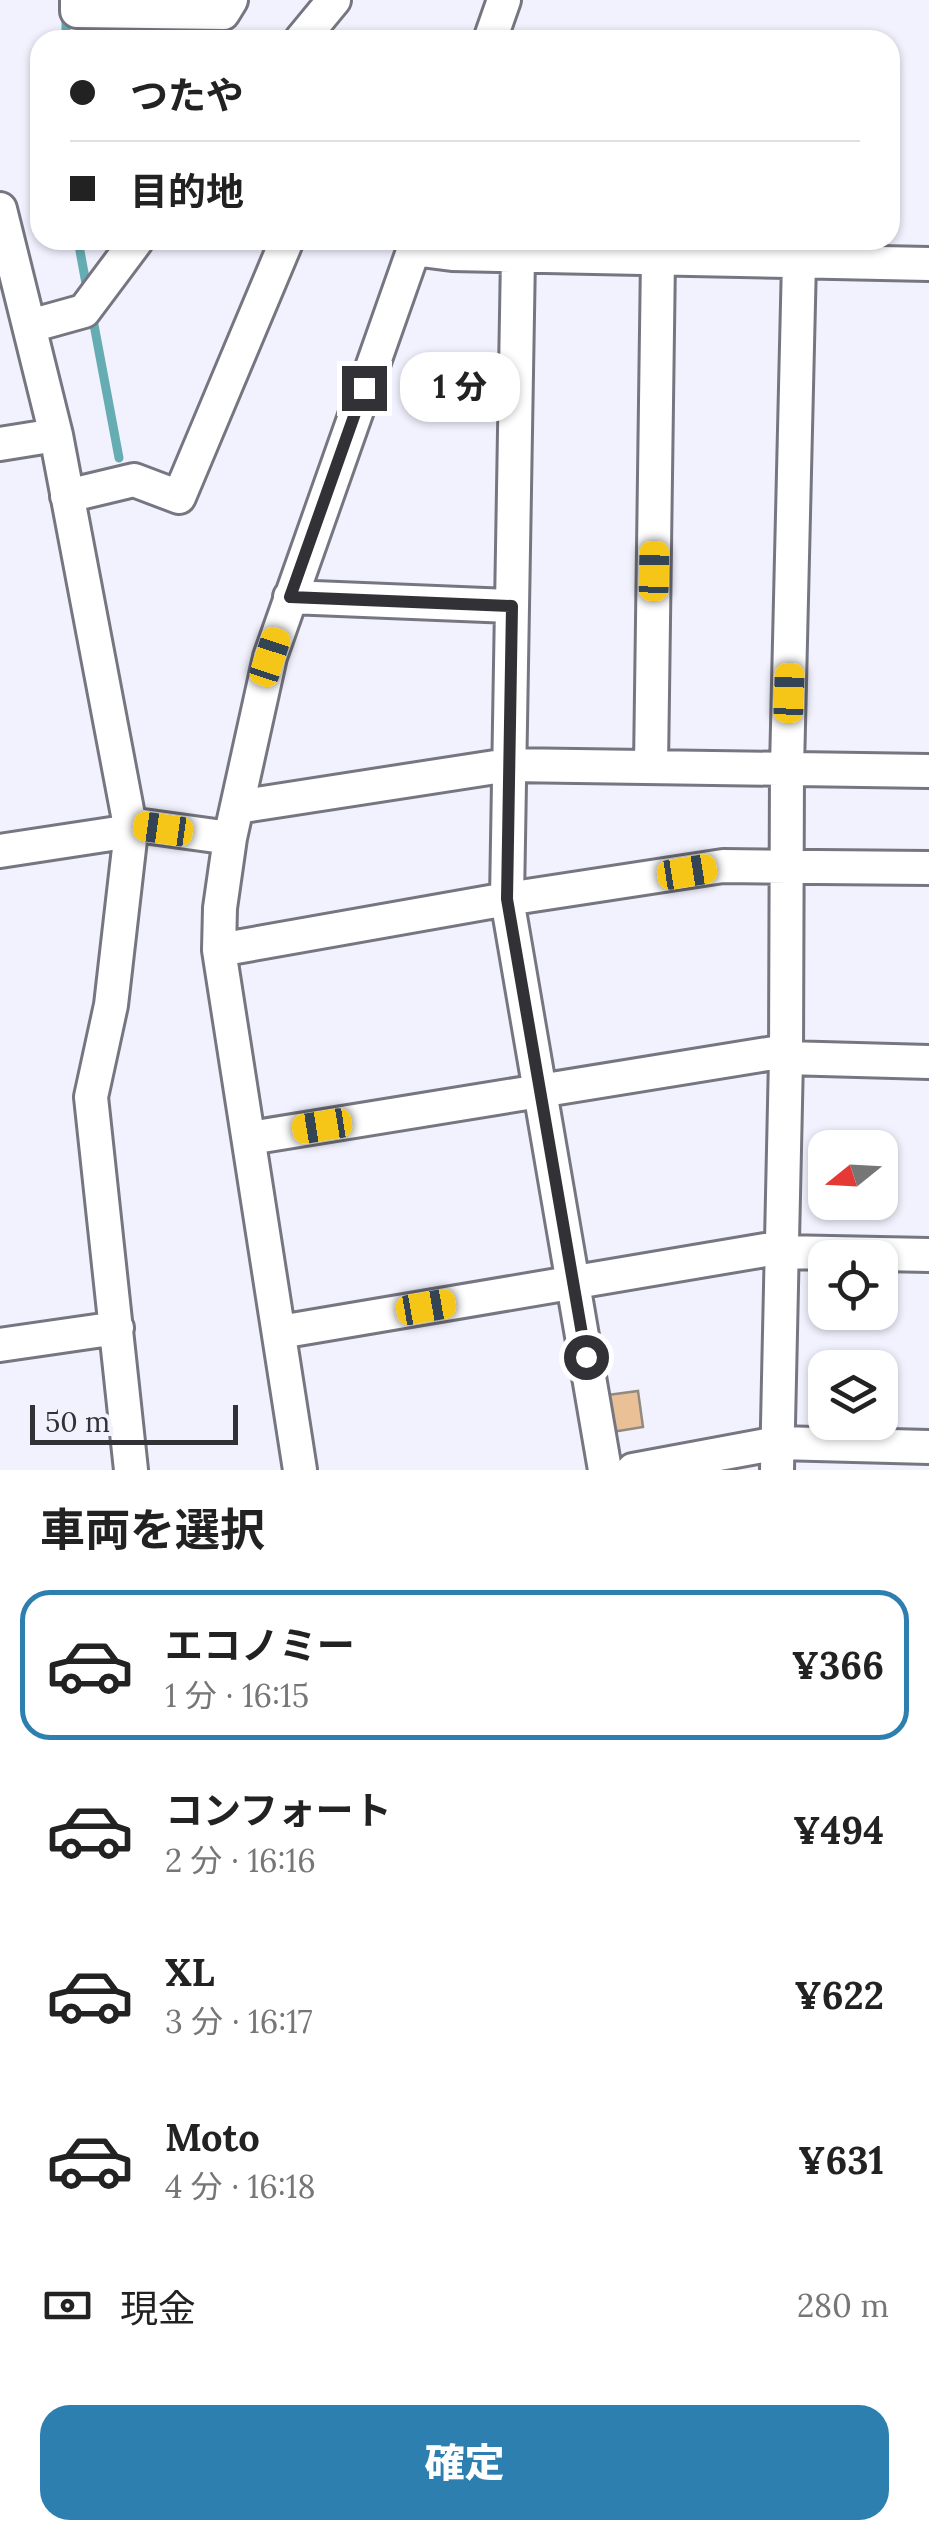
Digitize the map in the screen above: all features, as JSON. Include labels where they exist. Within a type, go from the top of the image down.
[{"type":"street","points":[[77,0],[77,12],[223,12],[231,0]]},
{"type":"street","points":[[308,30],[334,0]]},
{"type":"street","points":[[494,30],[504,0]]},
{"type":"street","points":[[0,209],[56,435],[130,828],[111,1006],[91,1096],[130,1470]]},
{"type":"street","points":[[30,326],[91,302],[130,250]]},
{"type":"street","points":[[67,496],[134,480],[180,497],[283,250]]},
{"type":"street","points":[[300,1470],[219,950],[220,908],[270,657],[413,250]]},
{"type":"street","points":[[437,250],[518,256],[929,264]]},
{"type":"street","points":[[518,256],[507,899],[605,1470]]},
{"type":"street","points":[[651,766],[658,258]]},
{"type":"street","points":[[778,1456],[787,768],[799,261]]},
{"type":"street","points":[[0,444],[56,435]]},
{"type":"street","points":[[290,597],[512,606]]},
{"type":"street","points":[[0,851],[130,828],[234,823],[508,765],[929,771]]},
{"type":"street","points":[[219,950],[507,899],[724,866],[929,868]]},
{"type":"street","points":[[250,1138],[786,1054],[929,1062]]},
{"type":"street","points":[[280,1332],[766,1250],[929,1256]]},
{"type":"street","points":[[0,1345],[117,1328]]},
{"type":"street","points":[[633,1470],[929,1447]]},
{"type":"building","points":[[638,1391],[643,1427],[606,1433],[600,1396]]},
{"type":"waterway","points":[[66,13],[66,30]]},
{"type":"waterway","points":[[80,250],[87,289]]},
{"type":"waterway","points":[[92,314],[119,458]]},
{"type":"route","points":[[364,388],[290,597],[512,606],[507,899],[586,1357]]}]
